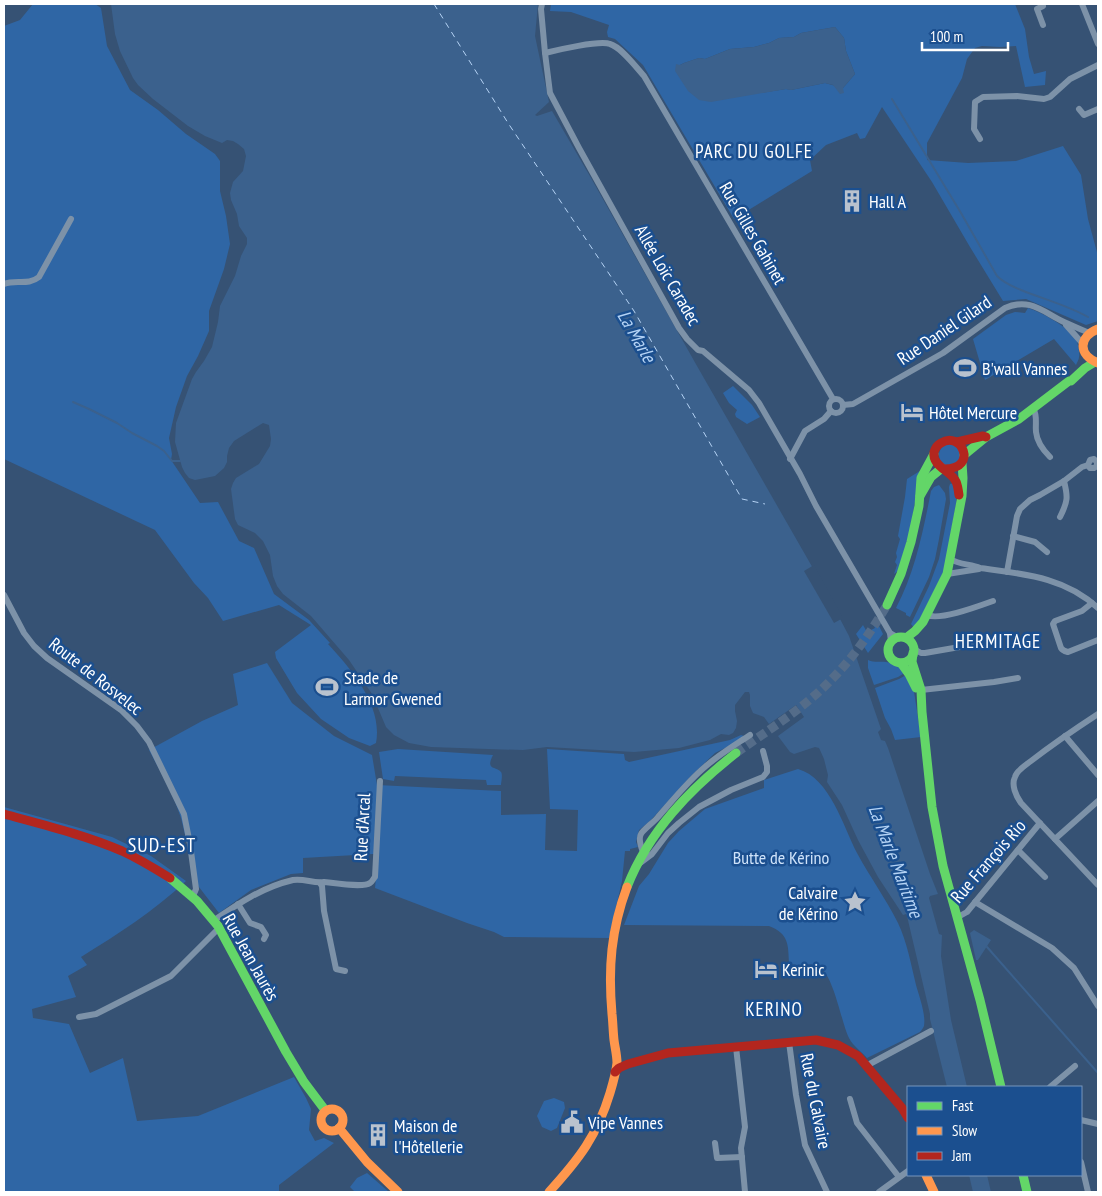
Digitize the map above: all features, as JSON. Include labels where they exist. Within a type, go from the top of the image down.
[{"type":"main road","points":[[1069,381],[1080,364],[1085,338],[1095,329]]},
{"type":"main road","points":[[1084,349],[1089,359],[1097,362]]},
{"type":"main road","points":[[920,496],[931,476],[944,469],[952,470],[959,466],[974,446],[1003,429],[1071,381],[1083,370],[1097,362]]},
{"type":"main road","points":[[888,605],[908,555],[916,520],[921,479],[931,463],[937,446],[948,440],[957,442],[983,436],[986,438]]},
{"type":"main road","points":[[925,618],[909,660],[901,663],[895,662],[889,655],[890,638],[893,640],[902,638],[915,631],[925,618],[947,574],[963,490],[962,447],[957,442]]},
{"type":"main road","points":[[934,454],[936,462],[956,480],[960,506]]},
{"type":"main road","points":[[902,638],[910,642],[913,650],[912,662],[921,690],[932,807],[937,836],[1001,1086]]},
{"type":"main road","points":[[901,663],[913,681],[922,712]]},
{"type":"main road","points":[[549,1192],[569,1170],[595,1132],[604,1112],[615,1072],[610,990],[612,947],[621,904],[637,865],[663,823],[686,796],[706,776],[736,753]]},
{"type":"main road","name":"Rue Jean Jaurès","points":[[4,814],[91,839],[123,851],[167,876],[193,896],[216,924],[285,1050],[325,1110]]},
{"type":"main road","points":[[615,1072],[619,1068],[639,1060],[660,1054],[816,1040],[839,1045],[854,1053],[902,1108],[907,1116]]},
{"type":"main road","points":[[614,1056],[639,1060]]},
{"type":"main road","points":[[610,1087],[609,1072],[614,1056]]},
{"type":"main road","points":[[332,1108],[341,1113],[343,1120],[341,1126],[336,1130],[328,1131],[322,1126],[321,1116],[325,1110],[332,1108]]},
{"type":"main road","points":[[339,1128],[367,1162],[398,1192]]},
{"type":"main road","points":[[926,1176],[934,1192]]},
{"type":"main road","points":[[1023,1176],[1027,1192]]},
{"type":"street","name":"Allée Loïc Caradec","points":[[542,4],[550,94],[587,162],[679,328],[698,350],[703,351],[754,396],[890,638]]},
{"type":"street","points":[[1042,4],[1043,6],[1037,9],[1043,25]]},
{"type":"street","points":[[1082,4],[1098,44]]},
{"type":"street","name":"Rue Gilles Gahinet","points":[[545,53],[600,43],[610,44],[623,52],[644,76],[833,399]]},
{"type":"street","points":[[980,139],[974,129],[975,102],[981,97],[1017,96],[1044,99],[1050,97],[1070,79],[1098,65]]},
{"type":"street","points":[[1082,115],[1098,108]]},
{"type":"street","points":[[4,284],[14,281],[31,282],[38,278],[71,219]]},
{"type":"street","name":"Rue Daniel Gilard","points":[[843,405],[853,404],[930,361],[1011,305],[1029,304],[1063,322],[1095,329]]},
{"type":"street","name":"Rue Daniel Gilard","points":[[1063,322],[1084,349]]},
{"type":"street","points":[[833,399],[838,399],[843,405],[840,412],[831,411],[829,405],[833,399]]},
{"type":"street","points":[[1033,408],[1036,415],[1037,436],[1042,448],[1050,457]]},
{"type":"street","points":[[790,459],[804,431],[824,419],[831,411]]},
{"type":"street","points":[[1007,572],[1017,516],[1022,506],[1064,481],[1082,466],[1088,465],[1090,468],[1097,470]]},
{"type":"street","points":[[1060,517],[1067,499],[1064,481]]},
{"type":"street","points":[[1013,536],[1035,542],[1047,552]]},
{"type":"street","points":[[950,559],[980,568],[1056,582],[1069,587],[1098,608]]},
{"type":"street","points":[[947,574],[957,571],[978,570],[980,568]]},
{"type":"street","name":"Route de Rosvelec","points":[[4,595],[24,633],[34,646],[47,658],[122,710],[149,742],[184,814],[196,889],[193,896]]},
{"type":"street","points":[[925,618],[961,612],[993,601]]},
{"type":"street","points":[[1092,603],[1085,610],[1053,624],[1061,648],[1065,652],[1098,640]]},
{"type":"street","points":[[913,650],[925,653],[971,645]]},
{"type":"street","points":[[921,690],[1018,678]]},
{"type":"street","points":[[1098,714],[1024,767],[1014,778],[1014,787],[1019,800],[1098,885]]},
{"type":"street","points":[[644,852],[640,843],[640,834],[652,824],[704,767],[750,735]]},
{"type":"street","points":[[1065,736],[1098,775]]},
{"type":"street","points":[[637,865],[650,856],[668,833],[699,807],[731,790],[763,777],[767,769],[763,751]]},
{"type":"street","name":"Rue d'Arcal","points":[[80,1017],[96,1014],[170,976],[216,924],[238,904],[258,892],[293,880],[364,885],[371,883],[375,876],[380,781]]},
{"type":"street","points":[[1055,839],[1098,801]]},
{"type":"street","name":"Rue François Rio","points":[[958,917],[967,912],[1040,823]]},
{"type":"street","points":[[1018,850],[1045,877]]},
{"type":"street","points":[[320,883],[336,969],[345,971]]},
{"type":"street","points":[[975,902],[1052,948],[1074,968],[1098,1006]]},
{"type":"street","points":[[238,904],[250,923],[261,927],[266,936],[264,939]]},
{"type":"street","points":[[866,1066],[931,1032]]},
{"type":"street","name":"Rue du Calvaire","points":[[790,1042],[796,1095],[806,1145],[827,1192]]},
{"type":"street","points":[[736,1046],[746,1127],[742,1148],[745,1192]]},
{"type":"street","points":[[1051,1086],[1075,1066]]},
{"type":"street","points":[[850,1099],[857,1124],[899,1177]]},
{"type":"street","points":[[1082,1120],[1098,1124]]},
{"type":"street","points":[[715,1143],[717,1158],[742,1157]]},
{"type":"street","points":[[1082,1166],[1088,1192]]},
{"type":"street","points":[[879,1192],[907,1172]]},
{"type":"green space","points":[[33,4],[95,4],[101,8],[107,46],[130,90],[215,154],[220,161],[220,191],[230,244],[224,269],[209,311],[209,331],[187,376],[176,407],[169,438],[172,454],[171,460],[200,503],[218,502],[239,541],[254,548],[274,594],[309,620],[330,643],[328,644],[356,677],[364,689],[375,716],[377,729],[376,743],[370,746],[349,738],[321,719],[297,693],[276,658],[275,652],[311,625],[279,605],[223,621],[208,598],[194,583],[155,530],[4,459],[4,26],[20,20]]},
{"type":"green space","points":[[551,4],[1015,4],[1025,29],[1029,57],[1034,74],[1046,71],[1045,85],[1025,87],[1016,46],[982,46],[975,48],[967,59],[962,78],[927,143],[927,160],[968,163],[1016,161],[1063,146],[1081,175],[1088,219],[1098,256],[1098,321],[1086,325],[1026,299],[1003,301],[932,182],[882,107],[865,138],[860,139],[857,133],[826,145],[810,160],[812,171],[734,219],[643,65],[615,39],[608,37],[609,25],[571,12],[550,11]],"holes":[[[835,27],[844,38],[846,51],[855,74],[843,88],[825,83],[791,90],[761,93],[680,65],[699,58],[705,59],[730,49],[754,47],[779,38],[794,37],[801,33]]]},
{"type":"green space","points":[[1028,308],[1055,321],[1074,336],[1077,341],[1079,354],[1076,365],[1054,339],[985,380],[973,339],[1006,315],[1015,312],[1025,313]]},
{"type":"green space","points":[[733,386],[752,405],[760,417],[747,424],[736,417],[737,410],[729,403],[723,393]]},
{"type":"green space","points":[[950,444],[958,447],[961,455],[958,463],[950,466],[942,463],[939,455],[942,447]]},
{"type":"green space","points":[[923,469],[919,478],[910,531],[898,571],[894,574],[897,565],[895,562],[896,553],[900,539],[898,536],[907,479]]},
{"type":"green space","points":[[954,483],[957,491],[956,504],[944,571],[915,629],[911,624],[939,559],[950,503],[949,487],[950,484]]},
{"type":"green space","points":[[939,485],[945,493],[946,499],[935,559],[929,577],[910,617],[896,608],[913,566],[931,491]]},
{"type":"green space","points":[[876,620],[883,634],[868,653],[856,634],[863,625],[867,632],[875,628],[872,622]]},
{"type":"green space","points":[[868,660],[891,663],[906,672],[898,677],[874,685],[868,668]]},
{"type":"green space","points":[[267,663],[292,703],[334,736],[372,755],[377,785],[501,791],[501,815],[546,814],[545,850],[577,851],[578,810],[550,809],[547,749],[624,754],[625,760],[629,762],[730,740],[741,735],[744,736],[715,753],[650,821],[639,830],[636,842],[638,847],[625,851],[622,881],[609,938],[504,937],[375,888],[378,856],[373,854],[303,858],[303,873],[291,874],[251,890],[219,913],[192,878],[188,847],[181,818],[172,793],[149,750],[202,721],[238,705],[233,674]]},
{"type":"green space","points":[[908,674],[913,685],[921,737],[895,740],[875,688]]},
{"type":"green space","points":[[398,749],[493,755],[490,764],[501,772],[501,785],[487,785],[486,780],[395,776],[394,781],[383,779],[379,752]]},
{"type":"green space","name":"Butte de Kérino","points":[[798,769],[809,774],[827,792],[841,817],[857,853],[893,914],[906,945],[922,1005],[924,1026],[920,1032],[867,1058],[849,1038],[829,979],[815,965],[789,963],[786,940],[776,929],[769,926],[624,925],[639,886],[649,874],[668,843],[679,831],[705,809],[764,788],[764,780]]},
{"type":"green space","points":[[4,807],[112,837],[151,856],[186,881],[122,931],[81,957],[87,965],[68,976],[76,997],[32,1009],[33,1018],[69,1024],[90,1073],[123,1058],[137,1121],[198,1116],[294,1077],[311,1109],[309,1130],[315,1141],[324,1138],[334,1143],[279,1185],[279,1192],[4,1192]]},
{"type":"green space","points":[[554,1098],[564,1102],[565,1108],[557,1128],[551,1131],[542,1127],[537,1116],[544,1101]]},
{"type":"green space","points":[[367,1173],[389,1192],[355,1192],[350,1187],[357,1178]]},
{"type":"water","points":[[111,4],[538,4],[535,36],[549,102],[535,115],[552,111],[818,577],[849,636],[881,729],[878,732],[881,740],[885,741],[888,748],[938,894],[929,898],[939,934],[942,935],[941,956],[951,1020],[967,1086],[947,1086],[907,916],[906,914],[903,915],[878,877],[842,805],[827,782],[828,775],[819,748],[815,747],[794,754],[790,752],[778,736],[804,717],[796,705],[769,724],[764,717],[753,713],[750,706],[749,692],[745,692],[735,705],[737,721],[733,733],[729,735],[721,734],[710,740],[679,748],[634,752],[547,747],[523,750],[431,747],[409,743],[394,735],[386,727],[372,694],[349,660],[311,616],[283,594],[277,586],[273,576],[270,555],[263,541],[255,533],[238,525],[235,519],[231,489],[233,483],[236,478],[259,464],[270,446],[269,425],[263,423],[234,441],[229,448],[224,468],[215,476],[195,480],[189,478],[182,467],[175,442],[176,423],[192,379],[212,347],[220,306],[235,276],[247,244],[247,238],[239,226],[230,193],[233,182],[243,171],[246,156],[244,149],[238,144],[227,140],[222,143],[205,136],[188,126],[153,99],[133,78],[120,51],[115,34]]},
{"type":"water","points":[[835,27],[844,38],[846,51],[855,74],[843,88],[844,93],[840,94],[833,85],[825,83],[711,102],[699,100],[688,91],[675,71],[676,64],[680,65],[699,58],[705,59],[730,49],[754,47],[779,38],[794,37],[801,33]]},
{"type":"water","points":[[974,930],[991,940],[978,960],[976,960],[970,933]]},
{"type":"water","points":[[969,1176],[987,1176],[991,1192],[973,1192]]},
{"type":"pier","points":[[814,565],[843,618],[834,623],[804,571]]},
{"type":"waterway","points":[[892,99],[997,276],[1012,286],[1088,317]]},
{"type":"waterway","points":[[73,402],[117,423],[157,446],[172,461],[180,461]]},
{"type":"waterway","points":[[987,947],[1098,1073]]},
{"type":"ferry route","points":[[434,4],[508,123],[634,311],[742,499],[765,504]]},
{"type":"tunnel","points":[[736,753],[797,710],[820,691],[861,644],[887,605]]},
{"type":"traffic: fast","points":[[964,455],[986,437],[1019,419],[1095,362]]},
{"type":"traffic: fast","points":[[887,605],[901,574],[911,542],[919,506],[921,478],[934,454]]},
{"type":"traffic: fast","points":[[906,638],[923,622],[947,574],[962,496],[962,463]]},
{"type":"traffic: fast","points":[[920,496],[931,477],[942,468]]},
{"type":"traffic: fast","points":[[901,637],[910,641],[914,650],[910,659],[901,663],[892,659],[888,650],[892,641],[901,637]]},
{"type":"traffic: fast","points":[[913,653],[912,662],[921,690],[932,807],[943,866],[980,1000],[1001,1086]]},
{"type":"traffic: fast","points":[[901,663],[916,688]]},
{"type":"traffic: fast","points":[[627,887],[647,848],[672,812],[703,781],[736,753]]},
{"type":"traffic: fast","points":[[170,878],[197,901],[218,926],[286,1052],[304,1082],[325,1110]]},
{"type":"traffic: fast","points":[[1023,1176],[1027,1192]]},
{"type":"traffic: slow","points":[[1098,329],[1091,332],[1084,341],[1083,346],[1084,351],[1091,360],[1098,363]]},
{"type":"traffic: slow","points":[[549,1192],[578,1158],[593,1135],[605,1108],[617,1067],[610,981],[614,934],[627,887]]},
{"type":"traffic: slow","points":[[332,1109],[340,1112],[343,1120],[340,1128],[332,1131],[324,1128],[321,1120],[324,1112],[332,1109]]},
{"type":"traffic: slow","points":[[339,1128],[367,1162],[398,1192]]},
{"type":"traffic: slow","points":[[926,1176],[934,1192]]},
{"type":"traffic: jam","points":[[957,442],[986,437]]},
{"type":"traffic: jam","points":[[945,469],[962,463],[963,451],[955,441],[948,440],[936,447],[934,457],[938,464],[955,480],[959,495]]},
{"type":"traffic: jam","points":[[4,814],[108,845],[134,857],[170,878]]},
{"type":"traffic: jam","points":[[615,1072],[628,1064],[668,1053],[816,1040],[838,1045],[858,1056],[907,1116]]},
{"type":"place","name":"Hall A","points":[[852,201]]},
{"type":"place","name":"B'wall Vannes","points":[[965,368]]},
{"type":"place","name":"Hôtel Mercure","points":[[912,412]]},
{"type":"place","name":"Stade de Larmor Gwened","points":[[327,687]]},
{"type":"place","name":"Calvaire de Kérino","points":[[855,902]]},
{"type":"place","name":"Kerinic","points":[[766,969]]},
{"type":"place","name":"Vipe Vannes","points":[[572,1122]]},
{"type":"place","name":"Maison de l'Hôtellerie","points":[[378,1135]]},
{"type":"district","name":"PARC DU GOLFE","points":[[754,151]]},
{"type":"district","name":"HERMITAGE","points":[[998,641]]},
{"type":"district","name":"SUD-EST","points":[[162,845]]},
{"type":"district","name":"KERINO","points":[[774,1009]]},
{"type":"water label","name":"La Marle","points":[[637,336]]},
{"type":"water label","name":"La Marle Maritime","points":[[896,861]]}]
